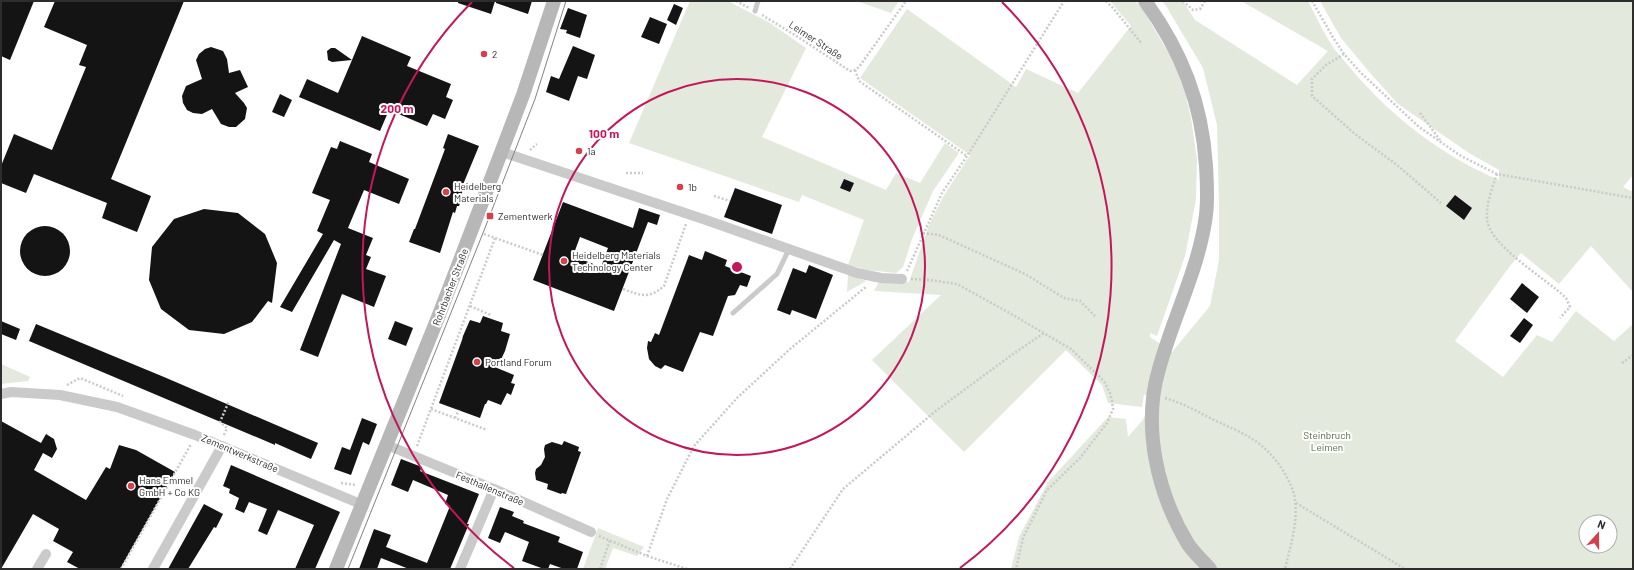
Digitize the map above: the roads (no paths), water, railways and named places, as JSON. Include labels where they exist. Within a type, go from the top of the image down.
[{"type":"main road","name":"Rohrbacher Straße","points":[[336,569],[388,445],[502,152],[523,95],[554,1]]},
{"type":"main road","points":[[1145,1],[1164,29],[1186,72],[1195,99],[1205,152],[1208,188],[1206,216],[1194,268],[1159,368],[1152,418],[1153,443],[1162,484],[1179,528],[1189,545],[1205,564]]},
{"type":"street","points":[[502,152],[689,214],[858,273],[902,279]]},
{"type":"street","name":"Zementwerkstraße","points":[[1,394],[11,392],[60,395],[114,407],[195,435],[222,442],[363,505]]},
{"type":"street","points":[[153,569],[222,442]]},
{"type":"street","name":"Festhallenstraße","points":[[388,445],[494,489],[591,532]]},
{"type":"street","points":[[460,569],[494,489]]},
{"type":"street","points":[[37,569],[46,554]]},
{"type":"lane","points":[[755,11],[758,1]]},
{"type":"lane","points":[[734,314],[777,274],[789,249]]},
{"type":"tram line","points":[[348,569],[483,233],[535,99],[566,1]]},
{"type":"place","name":"2","points":[[484,54]]},
{"type":"place","name":"1a","points":[[579,151]]},
{"type":"place","name":"1b","points":[[680,187]]},
{"type":"place","name":"Heidelberg Materials","points":[[446,192]]},
{"type":"place","name":"Zementwerk","points":[[490,216]]},
{"type":"place","name":"Heidelberg Materials Technology Center","points":[[564,261]]},
{"type":"place","name":"Portland Forum","points":[[477,362]]},
{"type":"place","name":"Hans Emmel GmbH + Co KG","points":[[131,486]]},
{"type":"park label","name":"Steinbruch Leimen","points":[[1327,440]]}]
